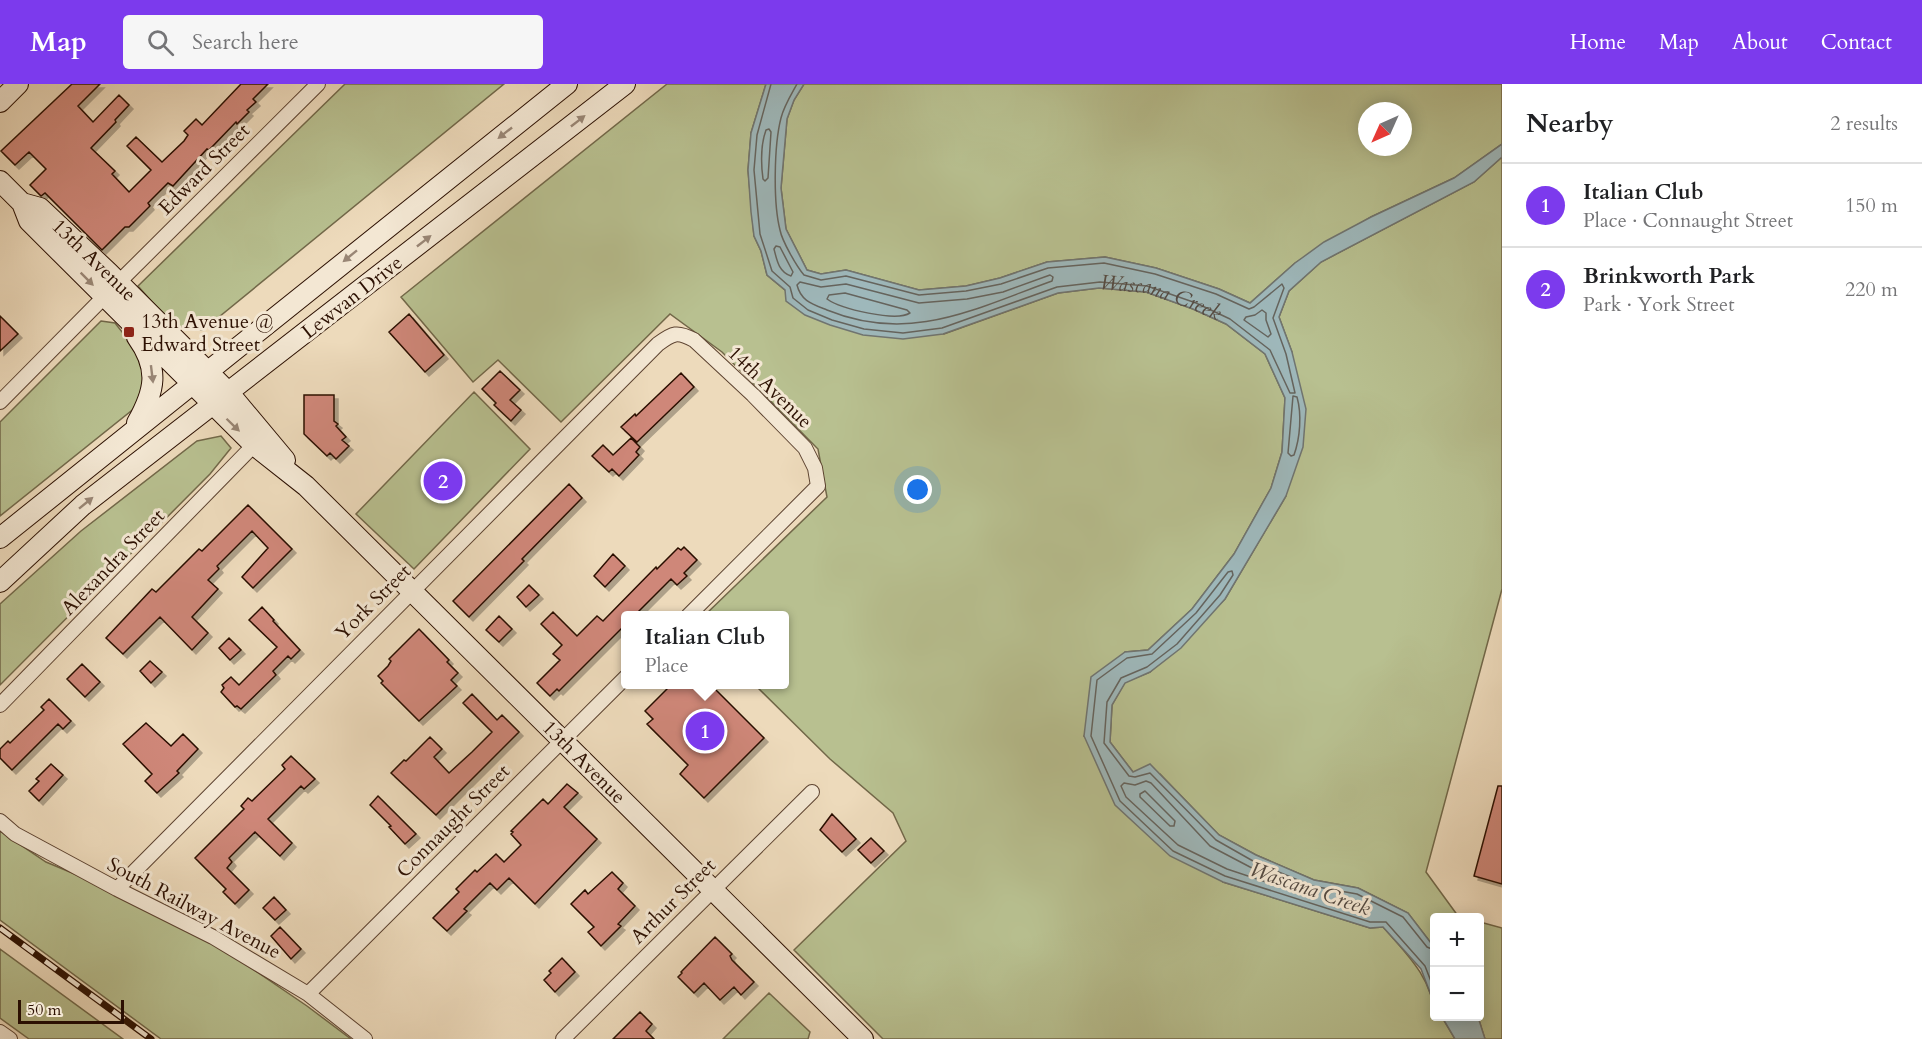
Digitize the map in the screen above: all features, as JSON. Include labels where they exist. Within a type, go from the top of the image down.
[{"type":"main road","points":[[0,102],[18,84]]},
{"type":"main road","name":"Lewvan Drive","points":[[0,538],[567,84]]},
{"type":"main road","name":"Lewvan Drive","points":[[0,582],[83,505],[625,84]]},
{"type":"main road","name":"13th Avenue","points":[[0,181],[22,203],[29,221],[109,302],[200,377]]},
{"type":"main road","name":"13th Avenue","points":[[22,203],[40,208],[119,282],[200,377],[221,399],[265,435],[306,486]]},
{"type":"main road","points":[[109,302],[146,349],[152,368],[153,386],[134,430]]},
{"type":"main road","name":"13th Avenue","points":[[221,399],[254,445],[306,486],[861,1039]]},
{"type":"street","name":"Edward Street","points":[[119,282],[318,84]]},
{"type":"street","points":[[0,402],[109,302]]},
{"type":"street","name":"14th Avenue","points":[[658,344],[672,334],[683,334],[694,340],[806,448],[815,468],[818,486],[692,611]]},
{"type":"street","name":"York Street","points":[[117,889],[658,344]]},
{"type":"street","name":"Alexandra Street","points":[[0,705],[254,445]]},
{"type":"street","name":"Connaught Street","points":[[308,994],[621,682]]},
{"type":"street","name":"Arthur Street","points":[[563,1039],[812,792]]},
{"type":"street","name":"South Railway Avenue","points":[[0,821],[15,834],[213,937],[308,994],[365,1039]]},
{"type":"street","points":[[0,1032],[10,1039]]},
{"type":"green space","points":[[345,84],[504,84],[203,330],[173,326],[138,286]]},
{"type":"green space","points":[[667,84],[766,84],[751,133],[748,170],[754,236],[761,251],[767,275],[785,290],[944,334],[1058,293],[1099,288],[1146,292],[1226,324],[1265,354],[1285,398],[1282,452],[1271,488],[1234,554],[1192,609],[1148,650],[1125,652],[1084,736],[1223,882],[1370,928],[1383,927],[1424,979],[1430,994],[1430,1021],[1444,1021],[1455,1039],[883,1039],[794,950],[906,841],[893,813],[830,759],[759,689],[789,689],[789,611],[709,611],[827,497],[818,449],[722,352],[670,314],[561,422],[498,360],[473,382],[401,297]]},
{"type":"green space","points":[[804,84],[1502,84],[1502,144],[1454,178],[1371,217],[1295,263],[1250,303],[1219,289],[1156,268],[1105,257],[1047,262],[1000,278],[966,286],[919,290],[846,270],[821,274],[807,270],[786,229],[781,188],[787,119],[794,100]]},
{"type":"green space","points":[[1502,157],[1502,589],[1426,872],[1456,913],[1430,913],[1430,942],[1408,913],[1358,888],[1314,880],[1256,855],[1219,835],[1160,774],[1133,772],[1110,742],[1112,705],[1125,682],[1150,672],[1225,599],[1286,496],[1292,352],[1279,317],[1289,291],[1321,262],[1474,182]]},
{"type":"green space","points":[[101,321],[115,323],[138,352],[145,384],[136,407],[0,516],[0,422]]},
{"type":"green space","points":[[474,392],[530,449],[414,569],[356,514]]},
{"type":"green space","points":[[221,436],[231,448],[210,474],[0,685],[0,604],[81,531],[197,441]]},
{"type":"green space","points":[[0,831],[46,862],[113,890],[206,937],[351,1039],[161,1039],[0,920]]},
{"type":"green space","points":[[1484,923],[1502,928],[1502,1039],[1485,1039],[1479,1021],[1484,1021]]},
{"type":"green space","points":[[0,949],[123,1039],[29,1039],[0,1018]]},
{"type":"green space","points":[[769,993],[810,1032],[808,1039],[723,1039]]},
{"type":"water","name":"Wascana Creek","points":[[766,84],[804,84],[794,100],[787,119],[781,188],[786,229],[807,270],[821,274],[846,270],[919,290],[966,286],[1000,278],[1047,262],[1105,257],[1156,268],[1219,289],[1250,303],[1295,263],[1324,242],[1454,178],[1502,144],[1502,157],[1474,182],[1321,262],[1289,291],[1279,317],[1292,352],[1306,409],[1303,447],[1286,496],[1225,599],[1181,648],[1150,672],[1125,683],[1112,705],[1110,742],[1133,772],[1150,764],[1219,835],[1256,855],[1314,880],[1358,888],[1408,913],[1430,942],[1430,993],[1421,969],[1383,927],[1370,928],[1223,882],[1170,856],[1115,805],[1084,736],[1091,677],[1125,652],[1148,650],[1192,609],[1234,554],[1271,488],[1282,452],[1285,398],[1265,354],[1226,324],[1193,309],[1146,292],[1099,288],[1058,293],[943,334],[903,339],[863,335],[805,315],[786,301],[785,290],[767,275],[761,251],[754,236],[748,170],[751,133]]},
{"type":"water","points":[[1444,1021],[1479,1021],[1485,1039],[1455,1039]]},
{"type":"building","points":[[72,84],[100,84],[78,106],[93,122],[119,95],[129,105],[91,148],[115,171],[112,174],[129,192],[151,170],[127,146],[136,137],[162,162],[184,141],[188,135],[184,131],[196,119],[202,125],[241,84],[268,84],[253,99],[256,102],[237,124],[236,122],[209,150],[207,149],[173,186],[168,183],[148,203],[150,206],[102,250],[45,193],[41,196],[30,185],[46,169],[29,152],[15,165],[1,151]]},
{"type":"building","points":[[409,314],[444,355],[425,372],[389,332]]},
{"type":"building","points":[[0,316],[18,334],[0,351]]},
{"type":"building","points":[[500,371],[520,390],[510,400],[521,410],[511,421],[494,405],[496,403],[482,389]]},
{"type":"building","points":[[681,373],[694,387],[637,442],[621,427],[635,414],[636,416]]},
{"type":"building","points":[[304,395],[334,395],[334,421],[346,437],[342,440],[349,446],[336,459],[330,453],[327,456],[304,434]]},
{"type":"building","points":[[631,438],[640,447],[636,452],[639,455],[619,476],[612,469],[609,472],[592,456],[603,445],[613,455]]},
{"type":"building","points":[[569,484],[582,498],[469,617],[453,601]]},
{"type":"building","points":[[248,505],[292,549],[253,588],[242,577],[268,548],[252,531],[217,566],[219,569],[208,580],[218,589],[192,617],[208,633],[192,650],[160,617],[123,654],[106,638],[152,589],[156,592],[199,549],[202,551]]},
{"type":"building","points":[[684,547],[697,560],[684,573],[687,576],[677,585],[671,579],[639,611],[621,611],[621,629],[559,691],[557,689],[550,696],[537,683],[560,660],[553,654],[562,645],[541,624],[553,612],[577,636],[597,616],[603,621],[656,567],[657,569],[678,548],[681,550]]},
{"type":"building","points":[[613,554],[625,566],[605,587],[594,576]]},
{"type":"building","points":[[529,585],[539,595],[526,607],[517,597]]},
{"type":"building","points":[[262,607],[300,650],[291,659],[288,656],[273,671],[276,675],[241,709],[235,707],[221,692],[224,688],[222,685],[231,677],[239,685],[277,647],[249,620]]},
{"type":"building","points":[[499,616],[512,629],[499,642],[486,630]]},
{"type":"building","points":[[419,629],[449,660],[447,662],[458,673],[451,680],[457,686],[419,721],[381,683],[383,681],[378,676],[388,666],[391,661],[389,659]]},
{"type":"building","points":[[229,638],[241,650],[230,660],[219,648]]},
{"type":"building","points":[[150,661],[162,672],[151,683],[140,671]]},
{"type":"building","points":[[82,664],[100,682],[85,697],[67,679]]},
{"type":"building","points":[[667,689],[696,689],[704,698],[715,689],[764,738],[704,798],[680,774],[688,765],[647,724],[653,719],[645,711]]},
{"type":"building","points":[[472,694],[497,720],[502,715],[519,732],[436,815],[391,773],[430,737],[442,749],[434,757],[449,773],[472,752],[492,732],[463,703]]},
{"type":"building","points":[[49,699],[71,721],[63,729],[58,724],[12,770],[0,758],[0,749],[8,741],[10,743],[44,710],[41,707]]},
{"type":"building","points":[[146,723],[171,746],[183,734],[198,749],[177,771],[179,773],[157,793],[145,781],[152,774],[123,744]]},
{"type":"building","points":[[291,756],[315,779],[304,789],[301,786],[268,819],[292,843],[280,856],[255,832],[229,858],[232,862],[227,868],[249,890],[235,904],[223,892],[226,889],[195,858],[244,809],[241,806],[248,798],[252,801],[285,769],[282,765]]},
{"type":"building","points":[[51,764],[63,775],[39,801],[29,791],[39,781],[36,779]]},
{"type":"building","points":[[567,784],[578,793],[564,807],[597,839],[535,904],[509,878],[497,890],[490,883],[464,909],[467,911],[447,931],[433,918],[459,892],[456,889],[496,854],[504,862],[521,845],[511,831],[543,799],[548,804]]},
{"type":"building","points":[[1498,786],[1502,786],[1502,884],[1474,876]]},
{"type":"building","points":[[378,796],[416,834],[405,844],[370,805]]},
{"type":"building","points":[[832,814],[856,839],[842,852],[820,830]]},
{"type":"building","points":[[871,838],[884,851],[871,863],[858,850]]},
{"type":"building","points":[[612,872],[623,883],[618,889],[635,906],[618,924],[621,926],[601,946],[588,932],[594,927],[571,904],[585,890],[588,894]]},
{"type":"building","points":[[274,897],[286,910],[275,920],[263,908]]},
{"type":"building","points":[[280,927],[301,949],[291,959],[271,936]]},
{"type":"building","points":[[715,937],[732,954],[730,956],[732,960],[754,982],[741,995],[734,987],[720,1000],[704,983],[694,993],[678,977]]},
{"type":"building","points":[[562,958],[575,972],[555,992],[544,980],[551,973],[549,971]]},
{"type":"building","points":[[640,1012],[652,1024],[646,1031],[654,1039],[613,1039]]},
{"type":"railway","points":[[0,928],[151,1039]]},
{"type":"place","name":"13th Avenue @ Edward Street","points":[[129,332]]},
{"type":"place","name":"Brinkworth Park","points":[[443,481]]},
{"type":"place","name":"Italian Club","points":[[705,731]]}]
